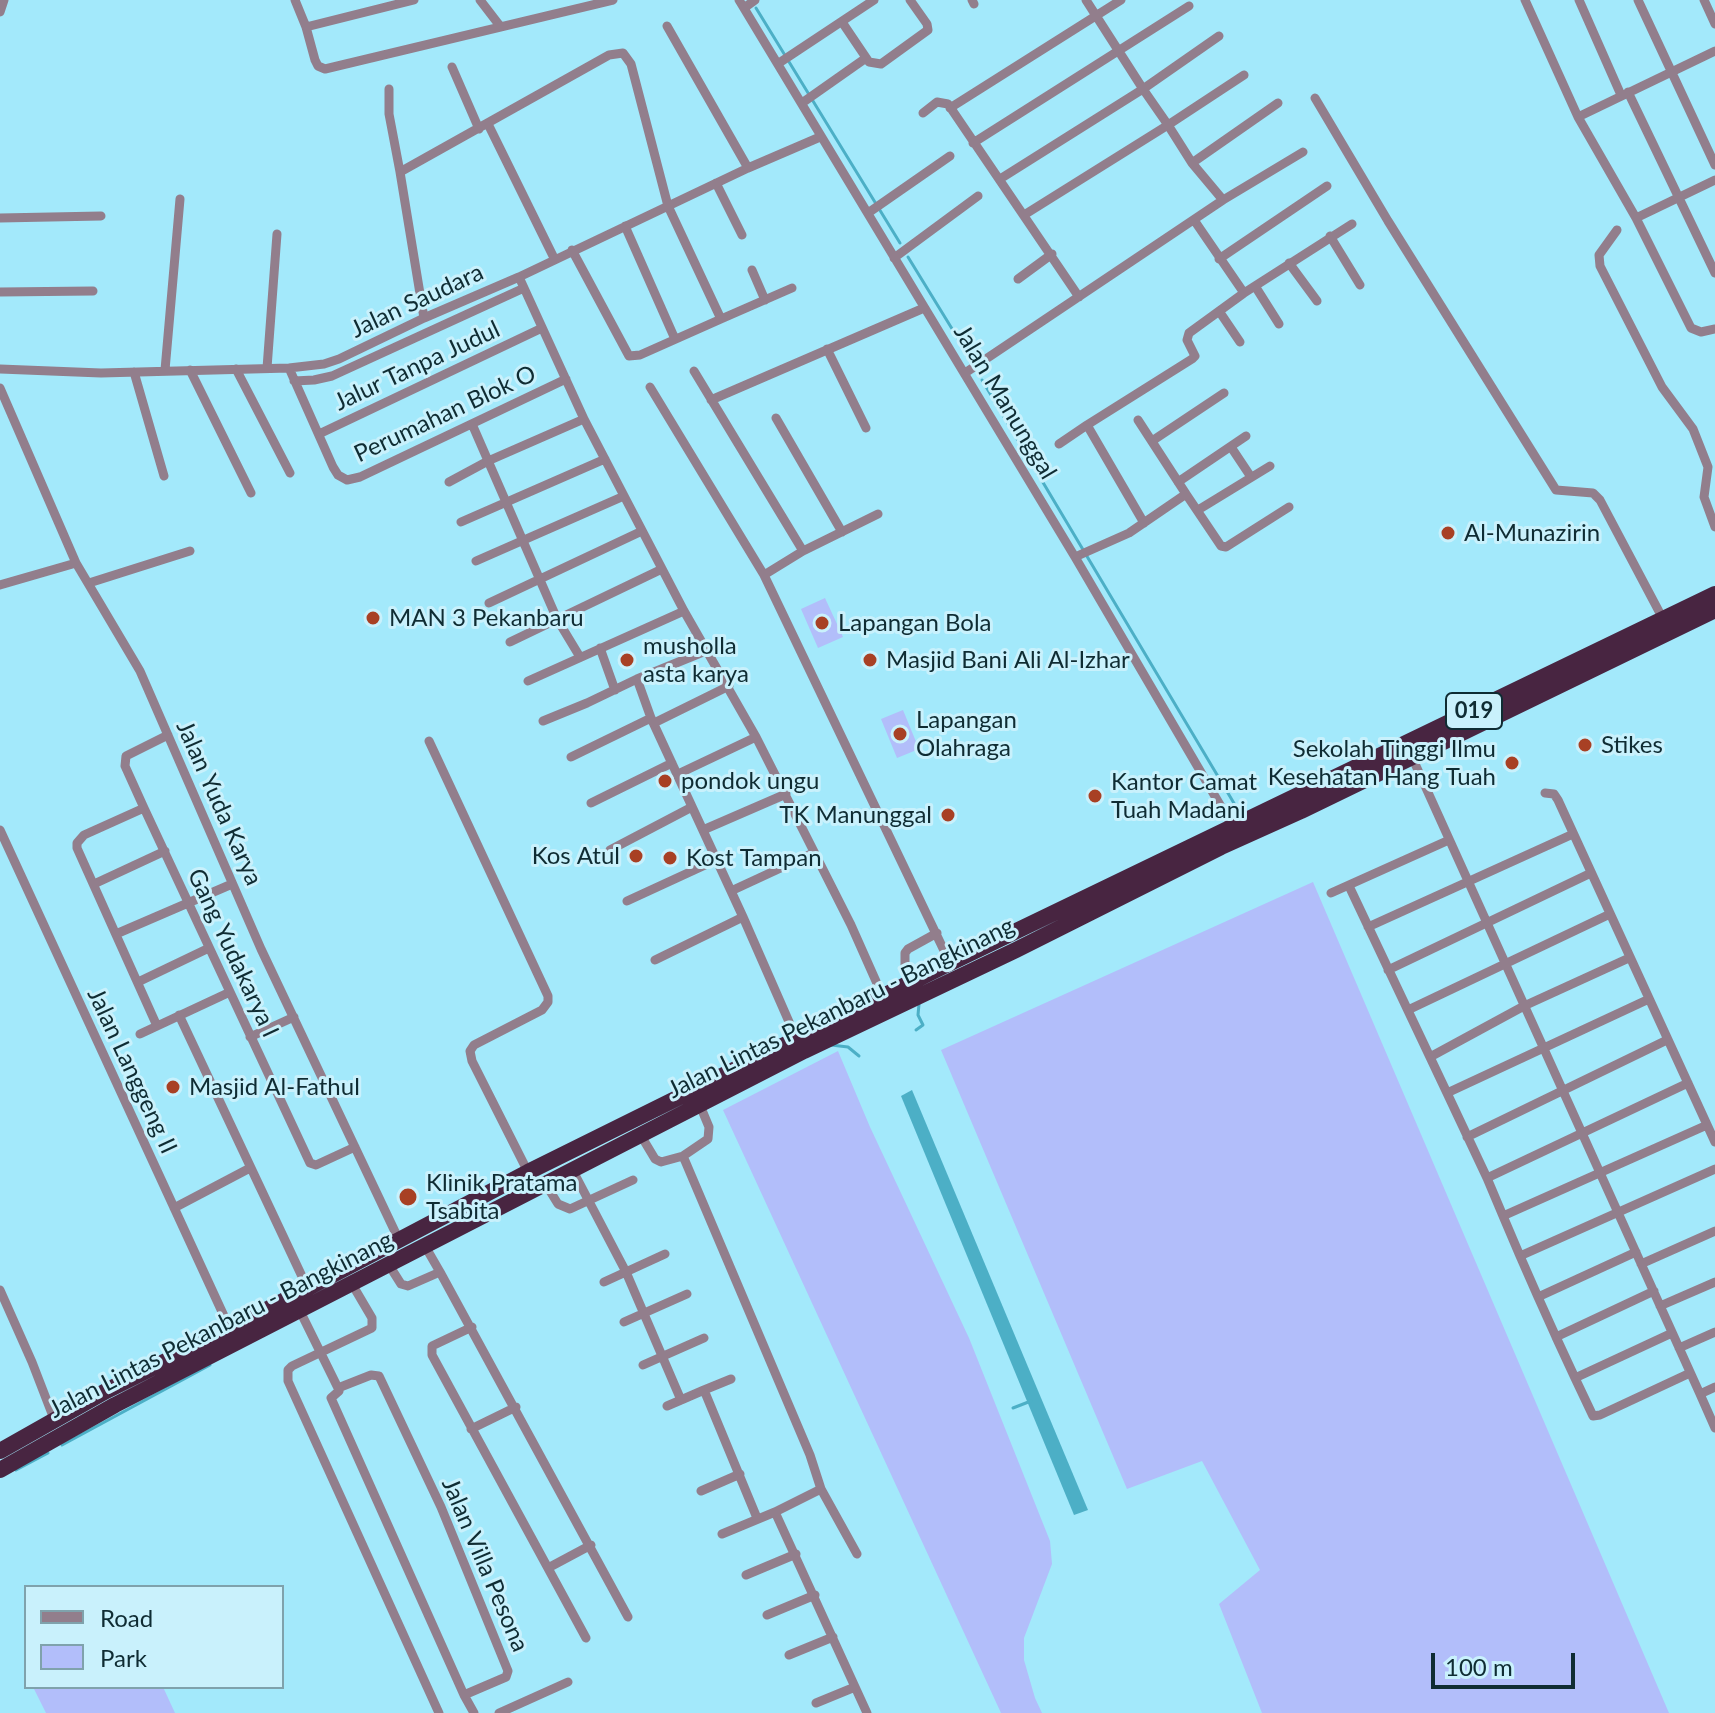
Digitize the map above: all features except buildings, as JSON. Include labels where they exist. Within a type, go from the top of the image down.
[{"type":"highway","name":"Jalan Lintas Pekanbaru - Bangkinang","points":[[0,1470],[111,1398],[398,1238],[950,963],[1094,902],[1715,594]]},
{"type":"highway","name":"Jalan Lintas Pekanbaru - Bangkinang","points":[[1231,835],[1412,757],[1715,610]]},
{"type":"highway","name":"Jalan Lintas Pekanbaru - Bangkinang","points":[[0,1451],[54,1419],[111,1398],[300,1311],[699,1103],[1016,950],[1094,902]]},
{"type":"street","points":[[0,12],[4,0]]},
{"type":"street","points":[[295,0],[315,60],[318,66],[325,69],[613,0]]},
{"type":"street","points":[[306,27],[414,0]]},
{"type":"street","points":[[480,0],[500,26]]},
{"type":"street","points":[[742,4],[755,0]]},
{"type":"street","points":[[779,63],[874,0]]},
{"type":"street","points":[[842,22],[866,58],[875,65],[881,64],[926,33],[927,24],[910,0]]},
{"type":"street","points":[[1086,0],[1192,163],[1223,200]]},
{"type":"street","points":[[950,108],[1121,0]]},
{"type":"street","points":[[1525,0],[1578,117],[1636,218],[1691,328],[1701,332],[1715,329]]},
{"type":"street","points":[[1579,0],[1715,273]]},
{"type":"street","points":[[1638,0],[1715,165]]},
{"type":"street","points":[[1704,0],[1715,24]]},
{"type":"street","name":"Jalan Manunggal","points":[[742,4],[1075,557],[1231,835]]},
{"type":"street","points":[[973,143],[1189,6]]},
{"type":"street","points":[[667,26],[748,168]]},
{"type":"street","points":[[1000,179],[1143,89],[1219,36]]},
{"type":"street","points":[[1578,117],[1715,51]]},
{"type":"street","points":[[400,172],[609,55],[623,53],[631,64],[668,206],[721,319]]},
{"type":"street","points":[[802,103],[866,58]]},
{"type":"street","points":[[452,67],[479,129]]},
{"type":"street","points":[[1024,215],[1244,75]]},
{"type":"street","name":"Jalur Tanpa Judul","points":[[389,89],[389,114],[424,318]]},
{"type":"street","points":[[1315,98],[1556,490],[1593,493],[1600,500],[1663,619]]},
{"type":"street","points":[[923,113],[937,102],[944,102],[950,108],[1079,297]]},
{"type":"street","points":[[1192,163],[1278,103]]},
{"type":"street","points":[[488,124],[554,258]]},
{"type":"street","name":"Jalan Saudara","points":[[0,369],[134,372],[312,367],[339,359],[387,334],[519,277],[554,258],[820,137]]},
{"type":"street","points":[[965,373],[1223,200],[1303,152]]},
{"type":"street","points":[[868,213],[950,156]]},
{"type":"street","points":[[1636,218],[1715,180]]},
{"type":"street","points":[[716,183],[742,235]]},
{"type":"street","points":[[1219,259],[1327,186]]},
{"type":"street","points":[[894,258],[978,196]]},
{"type":"street","points":[[165,370],[180,199]]},
{"type":"street","points":[[0,218],[101,216]]},
{"type":"street","points":[[1194,220],[1244,293]]},
{"type":"street","points":[[1059,444],[1192,359],[1194,353],[1187,336],[1244,293],[1352,224]]},
{"type":"street","points":[[625,226],[675,339]]},
{"type":"street","points":[[1617,230],[1599,255],[1600,266],[1662,387],[1693,429],[1708,467],[1704,497],[1715,527]]},
{"type":"street","points":[[267,368],[277,234]]},
{"type":"street","points":[[1330,236],[1360,285]]},
{"type":"street","points":[[572,250],[629,356],[640,355],[792,288]]},
{"type":"street","points":[[1018,279],[1052,254]]},
{"type":"street","points":[[1289,263],[1317,301]]},
{"type":"street","points":[[752,270],[765,300]]},
{"type":"street","points":[[519,277],[584,419],[684,611],[729,686],[786,794],[883,997]]},
{"type":"street","points":[[1255,286],[1279,324]]},
{"type":"street","name":"Jalur Tanpa Judul","points":[[294,381],[332,376],[524,288]]},
{"type":"street","points":[[0,292],[93,291]]},
{"type":"street","points":[[711,400],[924,308]]},
{"type":"street","points":[[1219,311],[1240,342]]},
{"type":"street","name":"Jalur Tanpa Judul","points":[[289,368],[319,434],[542,328]]},
{"type":"street","points":[[387,334],[394,348]]},
{"type":"street","points":[[827,349],[866,428]]},
{"type":"street","points":[[236,369],[290,473]]},
{"type":"street","points":[[190,370],[251,493]]},
{"type":"street","points":[[694,371],[803,551]]},
{"type":"street","points":[[134,372],[164,476]]},
{"type":"street","name":"Perumahan Blok O","points":[[319,434],[338,475],[347,480],[360,477],[566,379]]},
{"type":"street","points":[[650,387],[764,575],[950,963]]},
{"type":"street","name":"Jalan Yuda Karya","points":[[0,388],[76,563],[140,671],[232,884],[398,1238]]},
{"type":"street","points":[[1152,441],[1224,393]]},
{"type":"street","points":[[776,418],[842,532]]},
{"type":"street","points":[[449,482],[488,461],[584,419]]},
{"type":"street","points":[[1138,420],[1221,546],[1226,547],[1289,507]]},
{"type":"street","points":[[472,424],[557,619],[580,657]]},
{"type":"street","points":[[1087,425],[1144,523]]},
{"type":"street","points":[[1178,482],[1246,436]]},
{"type":"street","points":[[1231,447],[1251,477]]},
{"type":"street","points":[[461,522],[605,459]]},
{"type":"street","points":[[1198,510],[1270,466]]},
{"type":"street","points":[[1075,557],[1129,533],[1186,494]]},
{"type":"street","points":[[476,561],[624,496]]},
{"type":"street","points":[[764,575],[803,551],[878,514]]},
{"type":"street","points":[[489,603],[642,531]]},
{"type":"street","points":[[89,583],[190,551]]},
{"type":"street","points":[[0,585],[76,563]]},
{"type":"street","points":[[510,642],[662,569]]},
{"type":"street","points":[[528,681],[684,611]]},
{"type":"street","points":[[600,648],[615,690]]},
{"type":"street","points":[[543,721],[708,650]]},
{"type":"street","points":[[637,679],[797,1040]]},
{"type":"street","points":[[571,757],[729,686]]},
{"type":"street","name":"Gang Yudakarya I","points":[[168,735],[126,756],[125,766],[144,808],[310,1163],[316,1165],[355,1147]]},
{"type":"street","points":[[678,774],[756,737]]},
{"type":"street","points":[[429,741],[548,996],[542,1010],[474,1045],[470,1051],[472,1061],[528,1172]]},
{"type":"street","points":[[1412,757],[1715,1428]]},
{"type":"street","points":[[591,803],[672,763]]},
{"type":"street","points":[[1545,793],[1554,794],[1558,800],[1715,1142]]},
{"type":"street","points":[[703,830],[786,794]]},
{"type":"street","points":[[610,850],[692,807]]},
{"type":"street","points":[[144,808],[84,835],[77,848],[157,1026]]},
{"type":"street","name":"Jalan Langgeng II","points":[[0,830],[230,1329]]},
{"type":"street","points":[[1368,927],[1573,834]]},
{"type":"street","points":[[1331,893],[1449,840]]},
{"type":"street","points":[[94,884],[165,851]]},
{"type":"street","points":[[731,891],[813,853]]},
{"type":"street","points":[[627,901],[716,860]]},
{"type":"street","points":[[1388,970],[1591,873]]},
{"type":"street","points":[[116,934],[232,884]]},
{"type":"street","points":[[1349,886],[1487,1178],[1593,1416],[1690,1373]]},
{"type":"street","points":[[1408,1010],[1610,914]]},
{"type":"street","points":[[655,960],[743,917]]},
{"type":"street","points":[[911,984],[905,953],[937,933]]},
{"type":"street","points":[[138,982],[209,948]]},
{"type":"street","points":[[1430,1057],[1524,1006],[1629,958]]},
{"type":"street","points":[[140,1034],[230,992]]},
{"type":"street","points":[[1447,1093],[1649,999]]},
{"type":"street","points":[[179,1015],[307,1287]]},
{"type":"street","points":[[250,1037],[294,1017]]},
{"type":"street","points":[[1467,1137],[1667,1040]]},
{"type":"street","points":[[1487,1178],[1688,1083]]},
{"type":"street","points":[[640,1134],[655,1159],[661,1162],[683,1156],[708,1139],[709,1127],[699,1103]]},
{"type":"street","points":[[1503,1216],[1707,1125]]},
{"type":"street","points":[[683,1156],[810,1455],[821,1489],[857,1554]]},
{"type":"street","points":[[174,1208],[250,1168]]},
{"type":"street","points":[[572,1169],[645,1312],[681,1400]]},
{"type":"street","points":[[1520,1256],[1715,1169]]},
{"type":"street","points":[[545,1183],[564,1208],[590,1201],[633,1180]]},
{"type":"street","points":[[1641,1264],[1715,1231]]},
{"type":"street","points":[[425,1246],[516,1407],[628,1617]]},
{"type":"street","points":[[1538,1297],[1636,1252]]},
{"type":"street","points":[[604,1282],[665,1254]]},
{"type":"street","points":[[389,1265],[401,1284],[408,1286],[440,1272]]},
{"type":"street","points":[[1660,1306],[1715,1282]]},
{"type":"street","points":[[352,1284],[372,1318],[369,1331],[292,1366],[288,1370],[288,1381],[439,1713]]},
{"type":"street","points":[[0,1290],[54,1419]]},
{"type":"street","points":[[1556,1337],[1654,1291]]},
{"type":"street","points":[[624,1322],[687,1294]]},
{"type":"street","points":[[300,1311],[338,1388],[339,1391],[331,1398],[474,1713]]},
{"type":"street","points":[[472,1327],[438,1342],[431,1350],[586,1638]]},
{"type":"street","points":[[1679,1348],[1715,1332]]},
{"type":"street","points":[[1575,1378],[1672,1333]]},
{"type":"street","points":[[643,1365],[704,1338]]},
{"type":"street","name":"Jalan Villa Pesona","points":[[338,1388],[371,1375],[379,1376],[481,1600],[508,1673],[506,1677],[464,1695]]},
{"type":"street","points":[[667,1406],[731,1379]]},
{"type":"street","points":[[1700,1394],[1715,1387]]},
{"type":"street","points":[[704,1390],[757,1518]]},
{"type":"street","points":[[471,1429],[516,1407]]},
{"type":"street","points":[[701,1491],[740,1474]]},
{"type":"street","points":[[722,1534],[821,1489]]},
{"type":"street","points":[[775,1512],[867,1713]]},
{"type":"street","points":[[548,1568],[591,1545]]},
{"type":"street","points":[[746,1575],[796,1554]]},
{"type":"street","points":[[767,1615],[815,1595]]},
{"type":"street","points":[[789,1655],[833,1637]]},
{"type":"street","points":[[499,1713],[568,1682]]},
{"type":"street","points":[[816,1703],[855,1687]]},
{"type":"green space","name":"Lapangan Bola","points":[[825,598],[843,637],[818,648],[801,609]]},
{"type":"green space","name":"Lapangan Olahraga","points":[[903,710],[919,749],[897,758],[881,719]]},
{"type":"green space","points":[[1313,882],[1669,1713],[1262,1713],[1219,1604],[1260,1570],[1202,1461],[1127,1489],[941,1050]]},
{"type":"green space","points":[[838,1051],[870,1127],[969,1338],[1050,1541],[1052,1564],[1024,1638],[1024,1660],[1042,1713],[1001,1713],[723,1110]]},
{"type":"green space","points":[[34,1689],[164,1689],[175,1713],[46,1713]]},
{"type":"shaded area","points":[[912,1090],[1088,1510],[1074,1515],[901,1096]]},
{"type":"waterway","points":[[756,8],[900,243]]},
{"type":"waterway","points":[[908,257],[973,363]]},
{"type":"waterway","points":[[982,380],[1241,815]]},
{"type":"waterway","points":[[916,1030],[923,1025],[918,1015],[919,1004]]},
{"type":"waterway","points":[[831,1045],[848,1047],[859,1056]]},
{"type":"waterway","points":[[62,1445],[210,1365]]},
{"type":"waterway","points":[[1013,1408],[1031,1401]]},
{"type":"waterway","points":[[16,1470],[48,1453]]},
{"type":"place","name":"Al-Munazirin","points":[[1448,533]]},
{"type":"place","name":"MAN 3 Pekanbaru","points":[[373,618]]},
{"type":"place","name":"Lapangan Bola","points":[[822,623]]},
{"type":"place","name":"musholla asta karya","points":[[627,660]]},
{"type":"place","name":"Masjid Bani Ali Al-Izhar","points":[[870,660]]},
{"type":"place","name":"Lapangan Olahraga","points":[[900,734]]},
{"type":"place","name":"Stikes","points":[[1585,745]]},
{"type":"place","name":"Sekolah Tinggi Ilmu Kesehatan Hang Tuah","points":[[1512,763]]},
{"type":"place","name":"pondok ungu","points":[[665,781]]},
{"type":"place","name":"Kantor Camat Tuah Madani","points":[[1095,796]]},
{"type":"place","name":"TK Manunggal","points":[[948,815]]},
{"type":"place","name":"Kos Atul","points":[[636,856]]},
{"type":"place","name":"Kost Tampan","points":[[670,858]]},
{"type":"place","name":"Masjid Al-Fathul","points":[[173,1087]]},
{"type":"place","name":"Klinik Pratama Tsabita","points":[[408,1197]]}]
